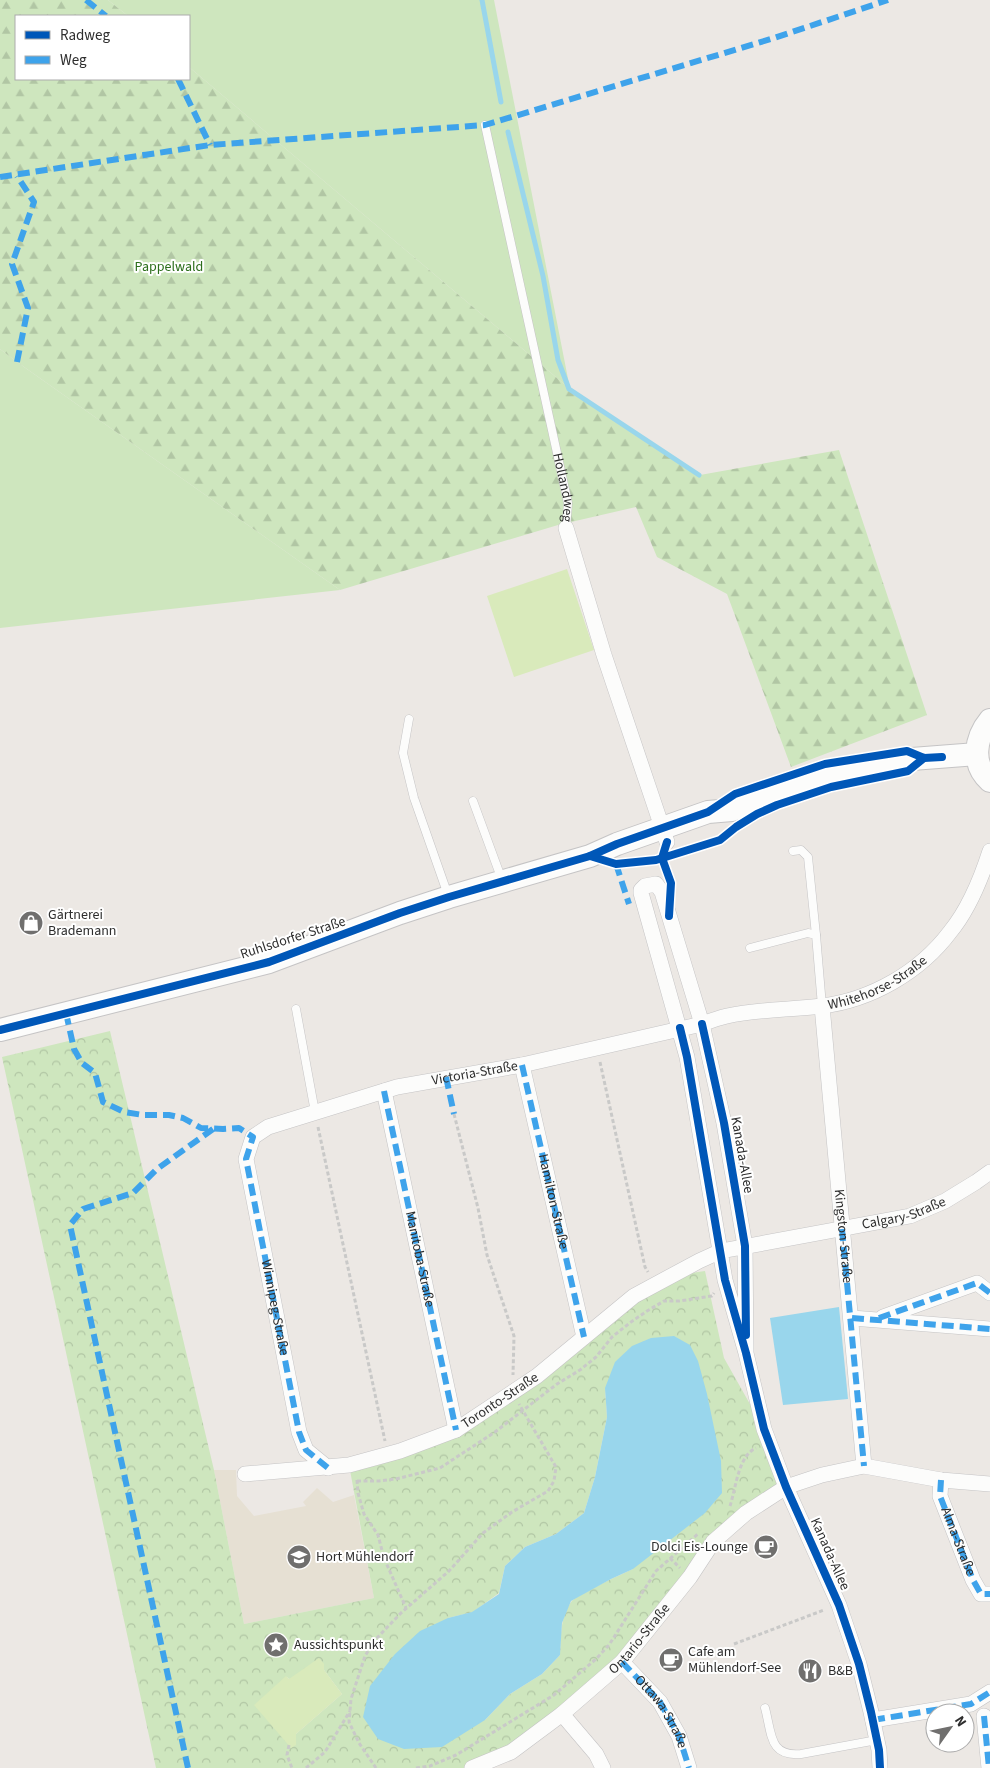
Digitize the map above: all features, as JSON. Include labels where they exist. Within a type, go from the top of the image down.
[{"type":"main road","points":[[990,720],[980,735],[977,754],[980,766],[990,781]]},
{"type":"main road","name":"Ruhlsdorfer Straße","points":[[0,1030],[269,962],[448,897],[590,856],[617,844],[665,835],[708,812],[732,810],[794,788],[864,768],[912,759],[977,754]]},
{"type":"street","name":"Hollandweg","points":[[566,528],[604,656],[665,835]]},
{"type":"street","name":"Whitehorse-Straße","points":[[702,1024],[726,1016],[848,1002],[896,980],[916,967],[950,933],[963,913],[990,851]]},
{"type":"street","name":"Kanada-Allee","points":[[746,1353],[745,1246],[724,1123],[702,1024],[662,892],[656,884],[641,890],[641,893],[687,1057],[725,1280],[746,1353],[764,1429],[786,1487],[838,1605],[859,1664],[873,1720],[880,1768]]},
{"type":"street","name":"Kingston-Straße","points":[[822,1006],[852,1318],[864,1466]]},
{"type":"street","name":"Victoria-Straße","points":[[253,1136],[268,1126],[384,1091],[446,1077],[522,1066],[702,1024]]},
{"type":"street","name":"Hamilton-Straße","points":[[522,1066],[584,1337]]},
{"type":"street","name":"Manitoba-Straße","points":[[384,1091],[456,1430]]},
{"type":"street","name":"Winnipeg-Straße","points":[[253,1136],[246,1159],[299,1432],[306,1450],[328,1468]]},
{"type":"street","name":"Calgary-Straße","points":[[721,1251],[910,1216],[945,1201],[990,1172]]},
{"type":"street","name":"Toronto-Straße","points":[[246,1474],[349,1465],[388,1454],[456,1430],[537,1376],[634,1296],[721,1251]]},
{"type":"street","points":[[877,1319],[978,1283],[990,1293]]},
{"type":"street","points":[[852,1318],[990,1329]]},
{"type":"street","points":[[786,1487],[822,1474],[864,1466],[941,1480],[990,1484]]},
{"type":"street","name":"Alma-Straße","points":[[941,1480],[940,1496],[973,1580],[982,1594],[990,1594]]},
{"type":"street","name":"Ontario-Straße","points":[[472,1768],[511,1752],[562,1714],[622,1662],[690,1576],[713,1542],[746,1513],[786,1487]]},
{"type":"street","name":"Ottawa-Straße","points":[[622,1662],[660,1702],[679,1736],[689,1768]]},
{"type":"street","points":[[973,1703],[990,1692]]},
{"type":"street","points":[[975,1707],[987,1717],[989,1768]]},
{"type":"street","points":[[873,1720],[925,1712]]},
{"type":"street","points":[[562,1714],[596,1754],[603,1768]]},
{"type":"lane","name":"Hollandweg","points":[[485,125],[568,503],[566,528]]},
{"type":"lane","points":[[409,719],[403,753],[414,798],[448,897]]},
{"type":"lane","points":[[473,801],[502,882]]},
{"type":"lane","points":[[793,851],[801,850],[808,857],[822,1006]]},
{"type":"lane","points":[[750,948],[808,932],[816,935]]},
{"type":"lane","points":[[296,1009],[315,1112]]},
{"type":"lane","points":[[765,1708],[776,1748],[782,1753],[791,1755],[801,1754],[877,1740]]},
{"type":"path","points":[[597,1049],[644,1266],[655,1284]]},
{"type":"path","points":[[315,1112],[388,1454]]},
{"type":"path","points":[[454,1114],[478,1208],[487,1255],[514,1336],[512,1393]]},
{"type":"path","points":[[406,1608],[384,1558],[378,1535],[364,1514],[358,1494],[357,1481],[396,1479],[440,1468],[495,1432],[557,1384],[580,1370],[596,1357],[612,1337],[630,1322],[664,1301],[680,1301],[712,1296],[725,1280]]},
{"type":"path","points":[[376,1768],[359,1742],[350,1722],[351,1699],[365,1656],[375,1640],[406,1608],[449,1571],[483,1533],[548,1491],[554,1481],[556,1467],[523,1410]]},
{"type":"path","points":[[724,1512],[730,1507],[737,1484],[738,1472],[749,1451],[769,1442]]},
{"type":"path","points":[[416,1768],[430,1766],[456,1755],[554,1695],[596,1659],[609,1645],[656,1571],[706,1528]]},
{"type":"path","points":[[734,1644],[838,1605]]},
{"type":"path","points":[[306,1768],[325,1752],[350,1710]]},
{"type":"path","points":[[288,1745],[287,1755],[292,1768]]},
{"type":"shaded area","name":"Hort Mühlendorf","points":[[214,1470],[236,1470],[237,1496],[254,1516],[306,1506],[303,1502],[317,1488],[333,1502],[354,1495],[374,1598],[244,1624]]},
{"type":"green space","name":"Pappelwald","points":[[0,0],[108,0],[127,15],[15,15],[15,80],[190,80],[190,68],[570,389],[700,475],[839,450],[927,715],[791,767],[727,594],[657,557],[636,507],[558,525],[340,590],[0,349]]},
{"type":"green space","points":[[108,0],[494,0],[570,389],[190,68],[190,15],[127,15]]},
{"type":"green space","points":[[0,349],[17,362],[340,590],[0,628]]},
{"type":"green space","points":[[567,569],[594,650],[514,677],[487,596]]},
{"type":"green space","points":[[110,1031],[214,1470],[244,1624],[374,1598],[349,1465],[456,1430],[670,1276],[705,1271],[724,1358],[764,1429],[786,1487],[746,1513],[669,1603],[562,1714],[472,1768],[156,1768],[2,1057]],"holes":[[[605,1388],[633,1569],[590,1589],[571,1602],[563,1621],[560,1655],[542,1674],[510,1694],[485,1720],[448,1618],[473,1612],[499,1593],[505,1566],[525,1547],[556,1534],[584,1513],[595,1477],[607,1417]],[[324,1670],[342,1694],[296,1734],[296,1745],[287,1677],[289,1679]]]},
{"type":"green space","points":[[319,1658],[324,1664],[324,1670],[342,1694],[296,1734],[296,1745],[291,1748],[254,1705],[286,1676],[289,1679]]},
{"type":"water","points":[[839,1307],[848,1399],[783,1405],[770,1318]]},
{"type":"water","points":[[674,1336],[690,1345],[698,1361],[721,1461],[722,1493],[705,1513],[633,1569],[571,1601],[562,1623],[560,1655],[542,1674],[510,1694],[485,1720],[442,1747],[404,1749],[378,1739],[363,1717],[370,1686],[395,1654],[420,1631],[448,1618],[472,1612],[499,1594],[505,1566],[525,1547],[556,1534],[584,1513],[595,1477],[607,1417],[605,1388],[615,1362],[632,1346],[651,1338]]},
{"type":"waterway","points":[[482,0],[501,102]]},
{"type":"waterway","points":[[508,132],[543,276],[558,360],[569,389],[699,475]]},
{"type":"marked path","points":[[86,0],[105,15]]},
{"type":"marked path","points":[[0,177],[210,145],[485,125],[771,39],[888,0]]},
{"type":"marked path","points":[[178,80],[210,145]]},
{"type":"marked path","points":[[17,176],[34,202],[12,264],[28,308],[17,362]]},
{"type":"marked path","points":[[616,864],[629,904]]},
{"type":"marked path","points":[[66,1013],[74,1049],[82,1063],[95,1073],[103,1102],[124,1112],[143,1115],[169,1115],[183,1118],[201,1128],[239,1128],[253,1137],[246,1159],[299,1432],[306,1450],[328,1468]]},
{"type":"marked path","points":[[522,1065],[584,1337]]},
{"type":"marked path","points":[[446,1077],[454,1114]]},
{"type":"marked path","points":[[384,1091],[456,1430]]},
{"type":"marked path","points":[[188,1768],[70,1225],[83,1209],[133,1193],[157,1169],[213,1129]]},
{"type":"marked path","points":[[842,1229],[864,1466]]},
{"type":"marked path","points":[[879,1318],[977,1283],[990,1293]]},
{"type":"marked path","points":[[852,1318],[990,1329]]},
{"type":"marked path","points":[[941,1480],[940,1496],[973,1580],[981,1594],[990,1594]]},
{"type":"marked path","points":[[622,1662],[660,1702],[679,1736],[689,1768]]},
{"type":"marked path","points":[[873,1720],[971,1704],[990,1692]]},
{"type":"marked path","points":[[984,1716],[989,1768]]},
{"type":"cycle path","points":[[0,1030],[269,962],[400,913],[590,856],[617,844],[708,812],[735,794],[825,764],[907,751],[924,758],[942,757]]},
{"type":"cycle path","points":[[590,856],[616,864],[656,860],[720,840],[757,814],[777,805],[831,787],[908,771],[924,758]]},
{"type":"cycle path","points":[[667,842],[662,858],[671,883],[669,916]]},
{"type":"cycle path","points":[[702,1024],[724,1123],[745,1246],[746,1335]]},
{"type":"cycle path","points":[[680,1028],[687,1057],[725,1280],[746,1353],[764,1429],[786,1487],[839,1605],[859,1664],[879,1750],[880,1768]]},
{"type":"place","name":"Gärtnerei Brademann","points":[[31,923]]},
{"type":"place","name":"Dolci Eis-Lounge","points":[[766,1547]]},
{"type":"place","name":"Hort Mühlendorf","points":[[299,1557]]},
{"type":"place","name":"Aussichtspunkt","points":[[276,1645]]},
{"type":"place","name":"Cafe am Mühlendorf-See","points":[[671,1660]]},
{"type":"place","name":"B&B","points":[[810,1671]]}]
